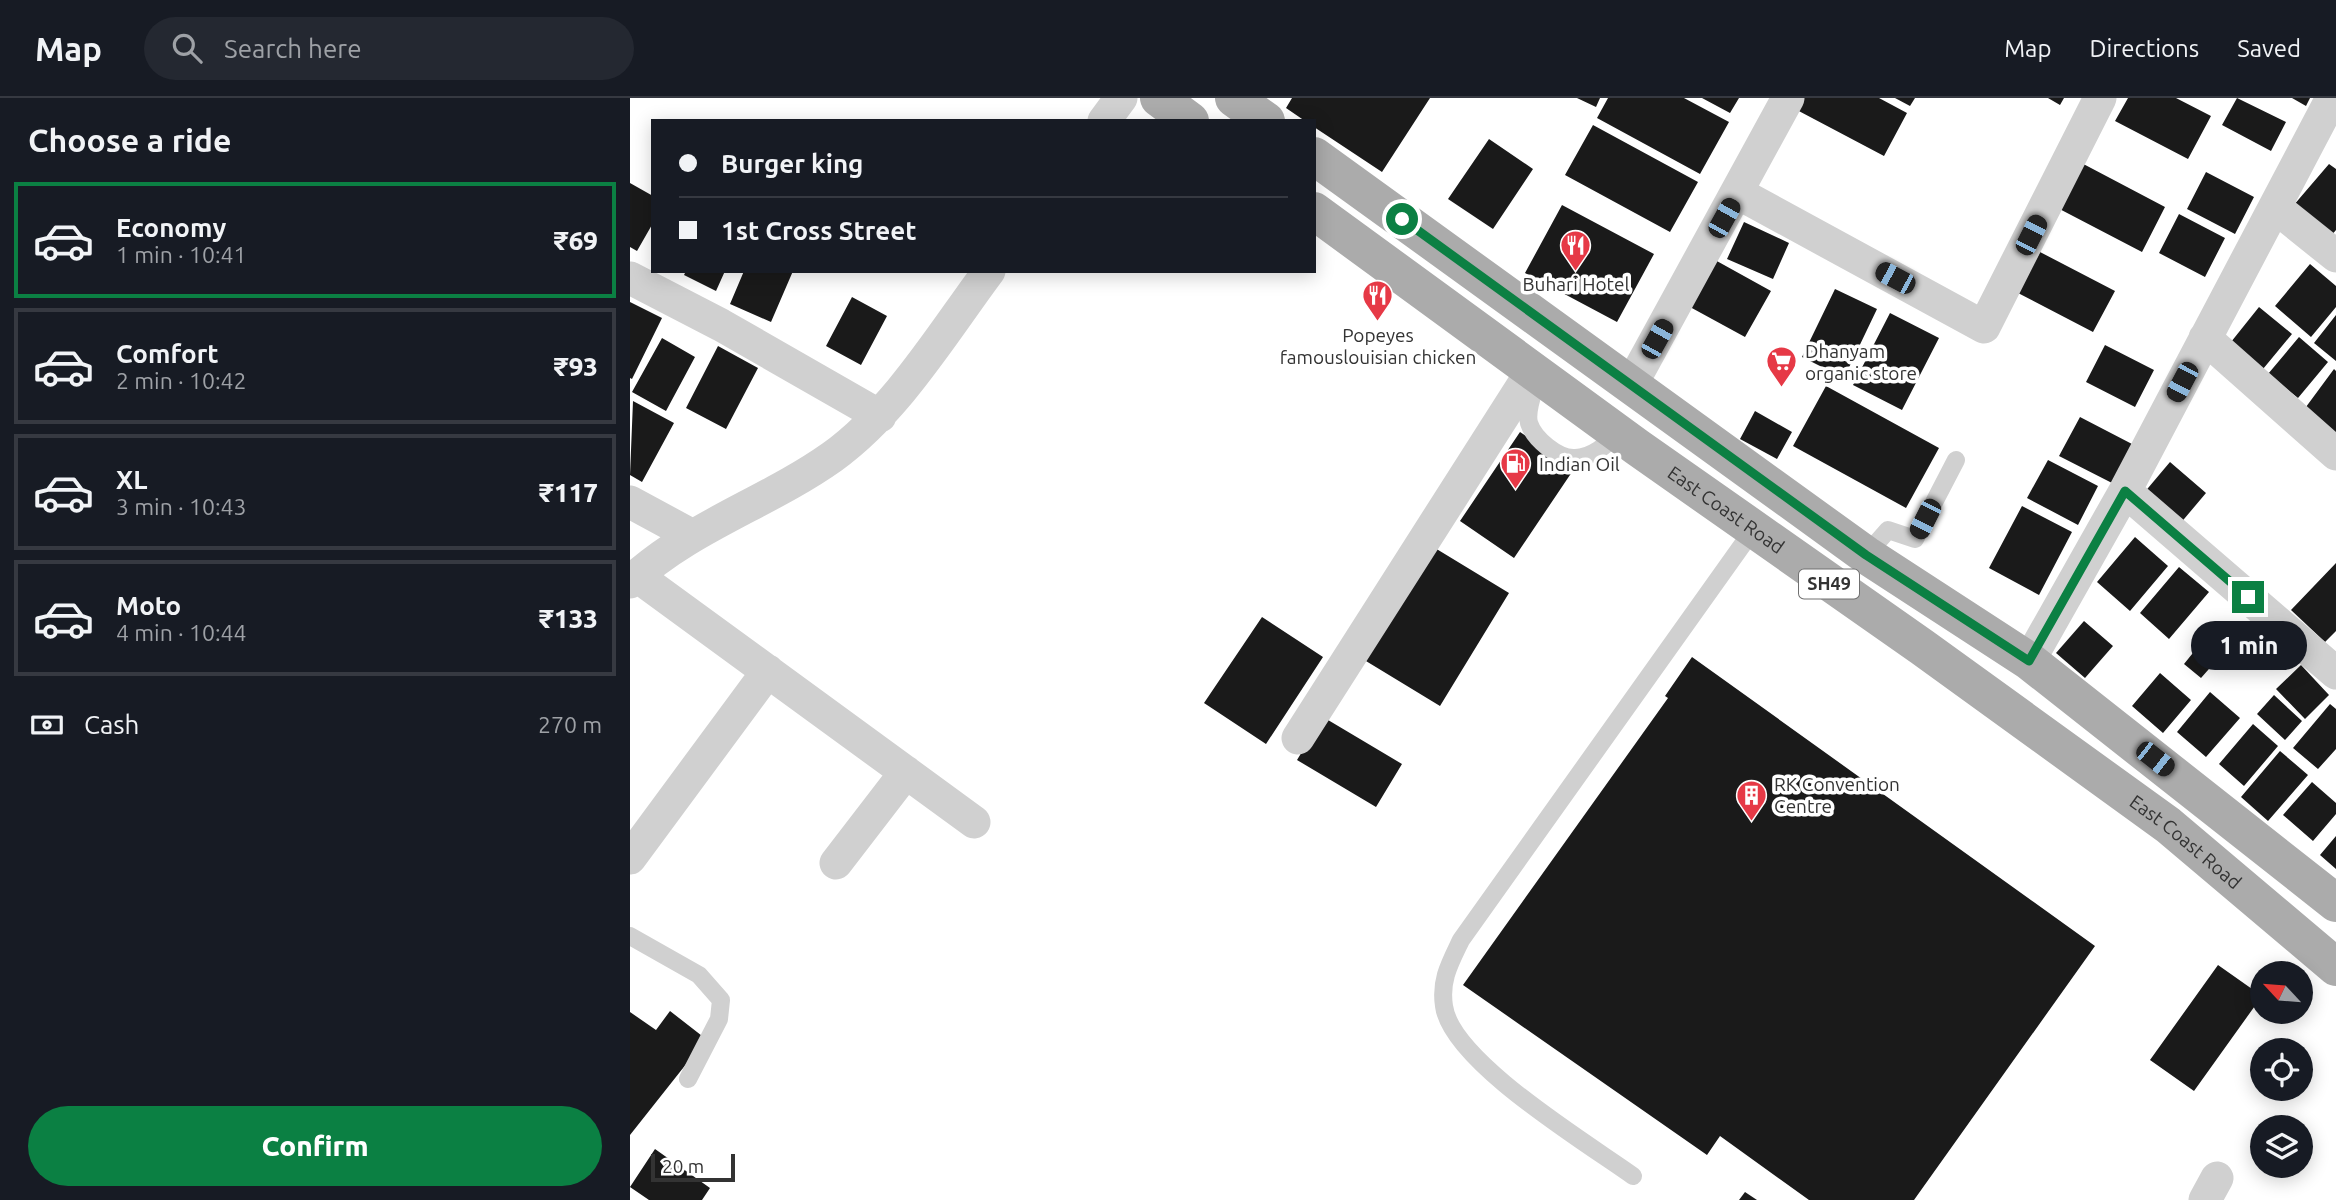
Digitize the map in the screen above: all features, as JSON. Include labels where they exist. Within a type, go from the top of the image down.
[{"type":"main road","points":[[1159,98],[1187,119]]},
{"type":"main road","points":[[1234,98],[1263,119]]},
{"type":"main road","name":"SH49","points":[[1316,157],[1866,555],[2029,661],[2336,903]]},
{"type":"main road","name":"East Coast Road","points":[[1316,212],[1618,434],[2168,825],[2336,967]]},
{"type":"street","points":[[1105,119],[1121,98]]},
{"type":"street","points":[[1630,387],[1788,98]]},
{"type":"street","points":[[1738,193],[1984,327],[2100,98]]},
{"type":"street","points":[[2029,661],[2125,491],[2332,98]]},
{"type":"street","points":[[2275,207],[2336,256]]},
{"type":"street","points":[[974,822],[768,671],[634,579],[691,535],[833,456],[880,416],[987,273]]},
{"type":"street","points":[[630,278],[721,325],[880,416]]},
{"type":"street","points":[[2205,338],[2336,454]]},
{"type":"street","points":[[1298,738],[1535,374]]},
{"type":"street","points":[[2125,491],[2334,666]]},
{"type":"street","points":[[630,502],[691,535]]},
{"type":"street","points":[[630,858],[768,671]]},
{"type":"street","points":[[836,863],[906,772]]},
{"type":"lane","points":[[1535,374],[1529,422],[1538,439],[1553,451],[1574,459],[1582,457],[1606,445],[1618,434]]},
{"type":"lane","points":[[1866,555],[1888,530],[1915,539],[1956,460]]},
{"type":"lane","points":[[1633,1176],[1495,1076],[1463,1047],[1444,1009],[1443,976],[1461,940],[1753,530]]},
{"type":"lane","points":[[630,936],[699,975],[721,1000],[719,1018],[688,1079]]},
{"type":"building","points":[[1292,98],[1430,98],[1382,172],[1316,128],[1316,119],[1302,119],[1286,108]]},
{"type":"building","points":[[1577,98],[1600,98],[1596,107]]},
{"type":"building","points":[[1608,98],[1684,98],[1729,122],[1700,174],[1597,118]]},
{"type":"building","points":[[1702,98],[1739,98],[1730,113]]},
{"type":"building","points":[[1801,98],[1879,98],[1907,113],[1884,156],[1795,109]]},
{"type":"building","points":[[1895,98],[1915,98],[1910,106]]},
{"type":"building","points":[[2048,98],[2064,98],[2060,105]]},
{"type":"building","points":[[2128,98],[2176,98],[2211,116],[2188,159],[2115,121]]},
{"type":"building","points":[[2237,98],[2286,122],[2271,151],[2222,125]]},
{"type":"building","points":[[2292,98],[2310,98],[2306,106]]},
{"type":"building","points":[[1593,125],[1698,182],[1670,232],[1565,175]]},
{"type":"building","points":[[1489,139],[1533,169],[1493,229],[1448,199]]},
{"type":"building","points":[[2072,158],[2165,207],[2142,252],[2048,203]]},
{"type":"building","points":[[2329,164],[2336,169],[2336,230],[2330,237],[2293,206]]},
{"type":"building","points":[[2206,172],[2254,197],[2235,234],[2187,209]]},
{"type":"building","points":[[630,183],[651,195],[651,226],[637,251],[630,247]]},
{"type":"building","points":[[1562,205],[1654,254],[1617,322],[1525,273]]},
{"type":"building","points":[[2179,214],[2225,238],[2205,277],[2159,253]]},
{"type":"building","points":[[1744,222],[1789,243],[1773,279],[1727,259]]},
{"type":"building","points":[[2040,252],[2115,291],[2093,332],[2018,293]]},
{"type":"building","points":[[1715,260],[1771,291],[1745,337],[1690,307]]},
{"type":"building","points":[[2310,264],[2336,286],[2336,307],[2311,337],[2275,306]]},
{"type":"building","points":[[685,273],[724,273],[716,291],[684,275]]},
{"type":"building","points":[[743,273],[792,273],[771,322],[730,304]]},
{"type":"building","points":[[1835,289],[1877,309],[1844,378],[1802,357]]},
{"type":"building","points":[[852,297],[887,316],[861,365],[826,346]]},
{"type":"building","points":[[630,302],[662,318],[632,379],[630,378]]},
{"type":"building","points":[[2259,307],[2292,334],[2263,369],[2231,342]]},
{"type":"building","points":[[1890,313],[1939,338],[1902,410],[1853,385]]},
{"type":"building","points":[[2336,315],[2336,361],[2314,343]]},
{"type":"building","points":[[2299,337],[2328,362],[2298,398],[2268,374]]},
{"type":"building","points":[[662,338],[695,357],[666,411],[632,392]]},
{"type":"building","points":[[2105,345],[2154,370],[2135,407],[2086,382]]},
{"type":"building","points":[[718,346],[758,368],[726,429],[686,408]]},
{"type":"building","points":[[2334,369],[2336,371],[2336,436],[2303,411]]},
{"type":"building","points":[[1826,386],[1939,448],[1906,508],[1793,446]]},
{"type":"building","points":[[633,401],[674,423],[642,482],[630,475]]},
{"type":"building","points":[[1755,411],[1792,432],[1777,459],[1740,439]]},
{"type":"building","points":[[2080,417],[2132,444],[2112,483],[2059,456]]},
{"type":"building","points":[[1520,432],[1574,469],[1514,558],[1460,521]]},
{"type":"building","points":[[2048,460],[2098,486],[2078,525],[2027,498]]},
{"type":"building","points":[[2170,462],[2206,493],[2179,525],[2143,494]]},
{"type":"building","points":[[2022,506],[2072,532],[2039,595],[1989,568]]},
{"type":"building","points":[[2135,537],[2168,566],[2130,611],[2097,582]]},
{"type":"building","points":[[1430,545],[1509,593],[1440,706],[1361,658]]},
{"type":"building","points":[[2336,563],[2336,631],[2325,642],[2291,610]]},
{"type":"building","points":[[2179,567],[2209,592],[2169,639],[2140,613]]},
{"type":"building","points":[[1262,617],[1323,657],[1266,744],[1204,703]]},
{"type":"building","points":[[2084,621],[2113,646],[2085,678],[2056,653]]},
{"type":"building","points":[[2205,638],[2223,653],[2201,678],[2184,664]]},
{"type":"building","name":"RK Convention Centre","points":[[1692,657],[2095,946],[1914,1200],[1809,1200],[1720,1136],[1707,1155],[1463,985],[1668,698],[1665,696]]},
{"type":"building","points":[[2301,665],[2329,695],[2305,719],[2276,689]]},
{"type":"building","points":[[2160,673],[2191,700],[2163,733],[2132,706]]},
{"type":"building","points":[[2210,692],[2240,718],[2206,757],[2177,732]]},
{"type":"building","points":[[2274,695],[2302,721],[2285,740],[2257,714]]},
{"type":"building","points":[[2330,704],[2336,709],[2336,749],[2318,769],[2293,748]]},
{"type":"building","points":[[1323,717],[1402,764],[1376,807],[1297,760]]},
{"type":"building","points":[[2253,724],[2278,746],[2244,786],[2219,764]]},
{"type":"building","points":[[2280,751],[2308,775],[2268,821],[2241,797]]},
{"type":"building","points":[[2312,782],[2336,803],[2336,814],[2313,841],[2283,815]]},
{"type":"building","points":[[2336,836],[2336,869],[2320,855]]},
{"type":"building","points":[[2218,965],[2250,988],[2250,1013],[2194,1091],[2150,1060]]},
{"type":"building","points":[[670,1011],[706,1039],[630,1135],[630,1012],[656,1030]]},
{"type":"building","points":[[655,1149],[710,1188],[702,1200],[649,1200],[630,1187]]},
{"type":"building","points":[[1745,1192],[1757,1200],[1739,1200]]},
{"type":"place","name":"Buhari Hotel","points":[[1576,272]]},
{"type":"place","name":"Popeyes famouslouisian chicken","points":[[1378,323]]},
{"type":"place","name":"Dhanyam organic store","points":[[1782,389]]},
{"type":"place","name":"Indian Oil","points":[[1516,491]]},
{"type":"place","name":"RK Convention Centre","points":[[1751,822]]},
{"type":"route","points":[[1402,219],[1630,387],[1866,555],[2029,661],[2125,491],[2248,597]]}]
